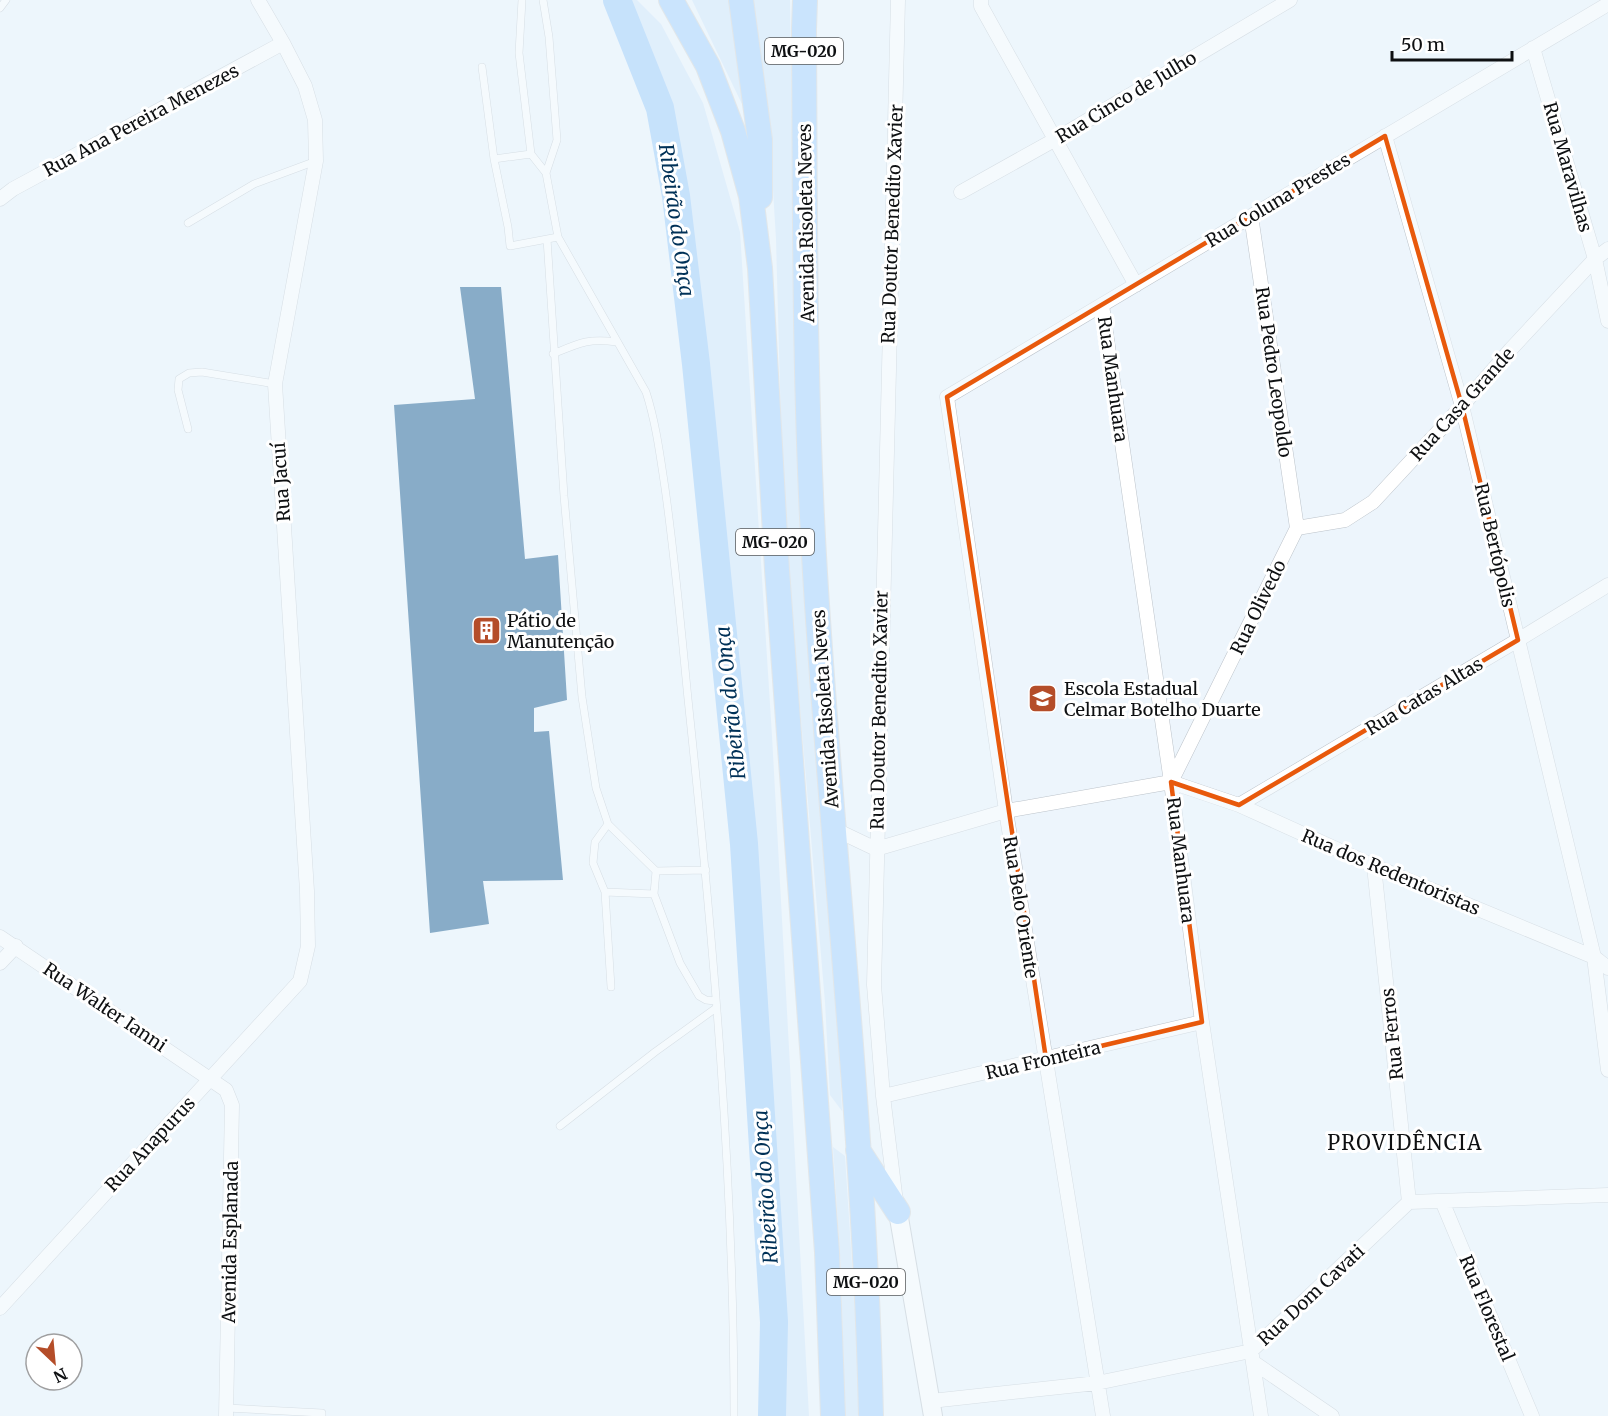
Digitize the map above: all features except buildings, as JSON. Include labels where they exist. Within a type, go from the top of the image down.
[{"type":"highway","name":"Avenida Risoleta Neves","points":[[671,0],[708,66],[733,131],[751,196],[760,268],[777,582],[831,1312],[833,1416]]},
{"type":"highway","points":[[741,0],[760,140],[760,268]]},
{"type":"highway","name":"Avenida Risoleta Neves","points":[[805,0],[807,345],[815,571],[857,1148],[871,1416]]},
{"type":"highway","points":[[857,1148],[898,1212]]},
{"type":"street","name":"Rua Jacuí","points":[[258,0],[305,86],[315,120],[316,161],[275,384],[307,891],[308,946],[300,981]]},
{"type":"street","name":"Rua Doutor Benedito Xavier","points":[[898,0],[874,985],[883,1096],[898,1212],[932,1408]]},
{"type":"street","name":"Rua Cinco de Julho","points":[[961,192],[1056,139],[1271,5],[1290,0]]},
{"type":"street","points":[[981,3],[1136,285]]},
{"type":"street","name":"Rua Coluna Prestes","points":[[948,396],[1608,4]]},
{"type":"street","name":"Rua Ana Pereira Menezes","points":[[0,199],[13,189],[283,43]]},
{"type":"street","name":"Rua Maravilhas","points":[[1533,48],[1595,259],[1608,321]]},
{"type":"street","name":"Rua Bertópolis","points":[[1385,136],[1462,406],[1518,640],[1602,959],[1608,1070]]},
{"type":"street","name":"Rua Pedro Leopoldo","points":[[1251,216],[1297,528]]},
{"type":"street","name":"Rua Casa Grande","points":[[1297,528],[1345,520],[1373,502],[1511,349],[1595,259],[1608,249]]},
{"type":"street","name":"Rua Manhuara","points":[[1102,304],[1171,782],[1202,1022],[1261,1416]]},
{"type":"street","name":"Rua Belo Oriente","points":[[948,396],[1006,811],[1103,1416]]},
{"type":"street","name":"Rua Olivedo","points":[[1171,782],[1297,528]]},
{"type":"street","name":"Rua Catas Altas","points":[[1239,805],[1608,585]]},
{"type":"street","points":[[834,829],[876,849],[1006,811],[1171,782]]},
{"type":"street","name":"Rua dos Redentoristas","points":[[1171,782],[1239,805],[1374,866],[1602,959]]},
{"type":"street","name":"Rua Ferros","points":[[1374,866],[1409,1202]]},
{"type":"street","name":"Rua Walter Ianni","points":[[0,937],[210,1079]]},
{"type":"street","points":[[0,963],[16,946]]},
{"type":"street","name":"Rua Anapurus","points":[[0,1308],[300,981]]},
{"type":"street","name":"Rua Fronteira","points":[[883,1096],[1202,1022]]},
{"type":"street","name":"Avenida Esplanada","points":[[210,1079],[226,1090],[232,1105],[226,1412]]},
{"type":"street","points":[[1409,1202],[1608,1195]]},
{"type":"street","name":"Rua Florestal","points":[[1442,1201],[1532,1416]]},
{"type":"street","name":"Rua Dom Cavati","points":[[932,1408],[1252,1356],[1409,1202]]},
{"type":"street","points":[[1252,1356],[1332,1416]]},
{"type":"lane","points":[[0,8],[6,0]]},
{"type":"lane","points":[[522,0],[519,53],[531,154],[546,173],[558,237],[646,392],[654,418],[669,515],[706,870],[722,1073],[734,1348],[734,1416]]},
{"type":"lane","points":[[543,0],[549,37],[557,140],[546,173]]},
{"type":"lane","name":"Avenida Risoleta Neves","points":[[662,0],[676,16],[708,66]]},
{"type":"lane","points":[[482,67],[494,159],[510,246],[558,237]]},
{"type":"lane","points":[[494,159],[531,154]]},
{"type":"lane","points":[[188,223],[254,184],[316,161]]},
{"type":"lane","points":[[547,239],[553,354],[582,697],[596,788],[608,824],[656,871],[706,870]]},
{"type":"lane","points":[[553,354],[597,339],[617,342]]},
{"type":"lane","points":[[188,429],[177,390],[179,379],[189,373],[202,372],[275,384]]},
{"type":"lane","points":[[608,824],[595,842],[593,863],[605,892],[611,987]]},
{"type":"lane","points":[[656,871],[654,894],[685,971],[699,996],[715,1004]]},
{"type":"lane","points":[[605,892],[654,894]]},
{"type":"lane","points":[[560,1126],[715,1004]]},
{"type":"lane","points":[[226,1412],[322,1413],[322,1416]]},
{"type":"highlighted area","points":[[1385,136],[1462,406],[1518,640],[1239,805],[1171,782],[1202,1022],[1046,1059],[947,397]]},
{"type":"shaded area","points":[[625,0],[637,0],[661,24],[703,103],[740,232],[772,736],[809,1416],[777,1416],[778,1349],[762,1063],[739,740],[711,458],[687,238],[667,112]]},
{"type":"shaded area","points":[[692,0],[731,0],[753,127]]},
{"type":"shaded area","points":[[748,0],[790,0],[796,420],[804,596],[838,1027],[842,1111],[830,1095],[825,1002],[788,566],[771,156]]},
{"type":"shaded area","points":[[833,1147],[845,1156],[860,1416],[845,1416],[841,1271]]},
{"type":"waterway","name":"Ribeirão do Onça","points":[[617,0],[660,108],[676,196],[696,364],[744,844],[774,1322],[772,1416]]},
{"type":"place","name":"Pátio de Manutenção","points":[[486,630]]},
{"type":"place","name":"Escola Estadual Celmar Botelho Duarte","points":[[1043,698]]},
{"type":"district","name":"PROVIDÊNCIA","points":[[1405,1142]]}]
